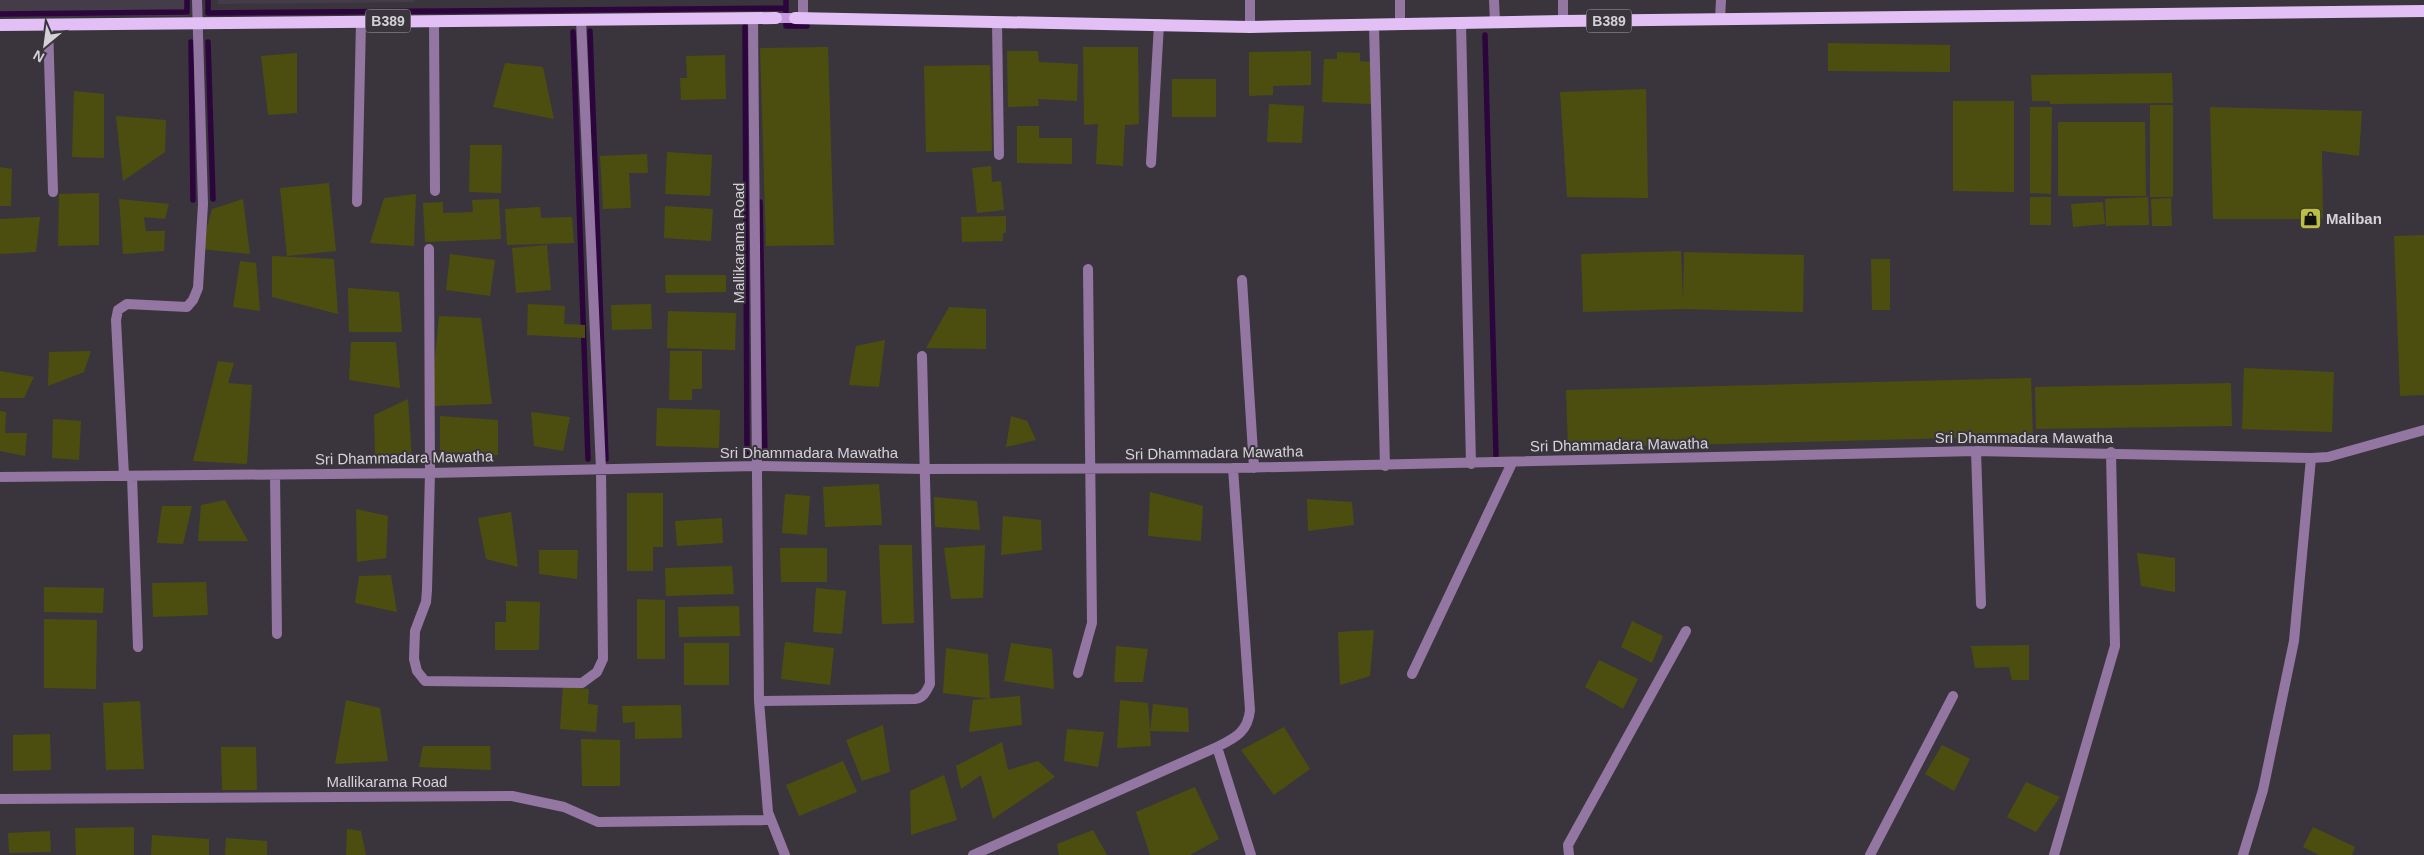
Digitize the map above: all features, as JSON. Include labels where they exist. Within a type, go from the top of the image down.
[{"type":"main road","name":"B389","points":[[799,18],[1250,27],[1563,21],[2424,11]]},
{"type":"main road","name":"B389","points":[[0,26],[776,18]]},
{"type":"main road","points":[[776,18],[799,18]]},
{"type":"street","points":[[138,647],[128,476],[116,320],[118,310],[127,304],[187,307],[194,300],[198,288],[203,204],[197,0]]},
{"type":"street","points":[[799,18],[803,0]]},
{"type":"street","points":[[1250,0],[1250,27]]},
{"type":"street","points":[[1400,0],[1400,24]]},
{"type":"street","points":[[1494,0],[1494,22]]},
{"type":"street","points":[[1563,0],[1563,21]]},
{"type":"street","points":[[1720,20],[1721,0]]},
{"type":"street","name":"Mallikarama Road","points":[[752,19],[760,701],[770,820],[785,855]]},
{"type":"street","points":[[429,249],[430,473],[427,590],[426,602],[415,631],[414,659],[421,677],[425,681],[582,683],[597,672],[603,659],[600,469],[581,20]]},
{"type":"street","points":[[434,21],[435,191]]},
{"type":"street","points":[[357,202],[361,22]]},
{"type":"street","points":[[997,22],[1000,155]]},
{"type":"street","points":[[1460,23],[1471,464]]},
{"type":"street","points":[[1151,163],[1159,24]]},
{"type":"street","points":[[48,25],[53,192]]},
{"type":"street","points":[[1374,25],[1385,466]]},
{"type":"street","points":[[1078,673],[1092,623],[1088,269]]},
{"type":"street","points":[[1242,280],[1254,468]]},
{"type":"street","points":[[760,701],[914,699],[924,694],[930,684],[922,356]]},
{"type":"street","name":"Sri Dhammadara Mawatha","points":[[0,477],[430,473],[756,466],[924,469],[1254,468],[1976,452],[2111,452],[2311,458],[2328,457],[2424,430]]},
{"type":"street","points":[[1976,452],[1981,604]]},
{"type":"street","points":[[2054,855],[2116,646],[2111,452]]},
{"type":"street","points":[[2243,855],[2263,790],[2294,641],[2311,458]]},
{"type":"street","points":[[1412,674],[1512,463]]},
{"type":"street","points":[[973,855],[1217,747],[1238,737],[1247,725],[1250,710],[1233,468]]},
{"type":"street","points":[[275,475],[277,634]]},
{"type":"street","points":[[1569,855],[1568,845],[1686,631]]},
{"type":"street","points":[[1870,855],[1953,696]]},
{"type":"street","points":[[1217,747],[1251,855]]},
{"type":"street","name":"Mallikarama Road","points":[[0,799],[512,796],[564,807],[598,822],[770,820]]},
{"type":"shaded area","points":[[0,0],[188,0],[188,16],[0,16]]},
{"type":"shaded area","points":[[218,0],[415,0],[415,2],[218,4]]},
{"type":"building","points":[[1828,43],[1950,45],[1950,72],[1828,71]]},
{"type":"building","points":[[828,47],[834,245],[766,246],[760,48]]},
{"type":"building","points":[[1083,47],[1138,47],[1139,124],[1125,125],[1123,166],[1096,164],[1098,124],[1084,125]]},
{"type":"building","points":[[1007,51],[1038,51],[1039,62],[1078,64],[1077,101],[1038,99],[1039,106],[1008,107]]},
{"type":"building","points":[[1311,51],[1311,85],[1273,86],[1273,95],[1249,96],[1249,52]]},
{"type":"building","points":[[1337,52],[1360,53],[1360,61],[1373,62],[1371,104],[1322,102],[1324,59],[1337,59]]},
{"type":"building","points":[[297,53],[297,113],[268,115],[261,56]]},
{"type":"building","points":[[725,55],[726,99],[681,100],[680,78],[687,78],[686,56]]},
{"type":"building","points":[[505,63],[543,67],[554,119],[493,107]]},
{"type":"building","points":[[990,65],[992,151],[926,152],[924,66]]},
{"type":"building","points":[[2172,73],[2173,103],[2050,104],[2050,101],[2032,101],[2031,75]]},
{"type":"building","points":[[1172,79],[1216,79],[1216,117],[1172,117]]},
{"type":"building","points":[[1646,89],[1648,198],[1567,197],[1560,92]]},
{"type":"building","points":[[74,91],[104,94],[104,158],[72,157]]},
{"type":"building","points":[[1953,101],[2014,101],[2014,192],[1953,191]]},
{"type":"building","points":[[1269,104],[1304,106],[1302,143],[1267,142]]},
{"type":"building","points":[[2150,105],[2173,105],[2173,197],[2150,197]]},
{"type":"building","points":[[2030,107],[2052,107],[2051,194],[2030,193]]},
{"type":"building","points":[[2210,107],[2362,111],[2359,156],[2322,151],[2323,219],[2213,219]]},
{"type":"building","points":[[116,116],[166,120],[165,152],[123,181]]},
{"type":"building","points":[[2058,122],[2145,122],[2146,196],[2058,196]]},
{"type":"building","points":[[1017,126],[1039,126],[1039,138],[1072,138],[1072,164],[1017,163]]},
{"type":"building","points":[[470,145],[502,145],[501,193],[469,192]]},
{"type":"building","points":[[667,152],[712,155],[710,196],[665,194]]},
{"type":"building","points":[[647,154],[648,173],[629,173],[631,208],[603,209],[600,156]]},
{"type":"building","points":[[991,166],[992,182],[1001,181],[1004,210],[977,213],[972,168]]},
{"type":"building","points":[[0,167],[12,169],[11,206],[0,206]]},
{"type":"building","points":[[329,183],[336,251],[287,256],[280,188]]},
{"type":"building","points":[[99,193],[99,245],[58,246],[59,194]]},
{"type":"building","points":[[416,194],[414,246],[370,243],[384,198]]},
{"type":"building","points":[[2030,197],[2051,197],[2051,225],[2030,225]]},
{"type":"building","points":[[2148,197],[2149,225],[2106,226],[2105,199]]},
{"type":"building","points":[[2171,198],[2172,226],[2152,226],[2151,199]]},
{"type":"building","points":[[119,199],[169,204],[165,219],[144,217],[146,231],[165,231],[164,251],[123,254]]},
{"type":"building","points":[[243,199],[250,254],[201,249],[212,209]]},
{"type":"building","points":[[499,199],[501,239],[425,242],[423,203],[443,202],[443,213],[473,212],[472,200]]},
{"type":"building","points":[[2103,202],[2105,224],[2073,227],[2071,204]]},
{"type":"building","points":[[665,206],[713,209],[711,241],[664,238]]},
{"type":"building","points":[[540,207],[541,218],[572,217],[574,243],[507,245],[505,209]]},
{"type":"building","points":[[1006,216],[1006,233],[1003,233],[1003,241],[962,242],[961,217]]},
{"type":"building","points":[[40,217],[36,252],[0,254],[0,219]]},
{"type":"building","points":[[2424,235],[2424,395],[2400,396],[2394,236]]},
{"type":"building","points":[[547,245],[551,290],[516,293],[512,248]]},
{"type":"building","points":[[1681,251],[1683,301],[1684,252],[1804,255],[1803,312],[1683,309],[1583,312],[1581,254]]},
{"type":"building","points":[[450,254],[495,260],[490,296],[446,290]]},
{"type":"building","points":[[272,256],[334,259],[338,314],[272,297]]},
{"type":"building","points":[[1871,259],[1890,259],[1890,310],[1872,310]]},
{"type":"building","points":[[240,261],[256,263],[260,311],[233,307]]},
{"type":"building","points":[[665,275],[726,275],[726,292],[666,293]]},
{"type":"building","points":[[348,288],[399,292],[402,332],[349,332]]},
{"type":"building","points":[[528,304],[565,306],[564,324],[585,325],[585,338],[527,335]]},
{"type":"building","points":[[651,304],[652,329],[612,330],[611,305]]},
{"type":"building","points":[[949,307],[986,309],[986,349],[926,348]]},
{"type":"building","points":[[668,311],[736,313],[735,350],[667,348]]},
{"type":"building","points":[[439,316],[481,318],[492,404],[430,406]]},
{"type":"building","points":[[885,340],[879,387],[849,385],[856,346]]},
{"type":"building","points":[[351,342],[396,342],[400,388],[349,380]]},
{"type":"building","points":[[91,351],[84,372],[48,386],[49,352]]},
{"type":"building","points":[[670,351],[702,351],[702,389],[692,389],[692,400],[669,400]]},
{"type":"building","points":[[218,361],[234,363],[228,383],[252,385],[247,464],[193,461]]},
{"type":"building","points":[[2244,368],[2334,372],[2332,432],[2242,429]]},
{"type":"building","points":[[0,371],[34,377],[24,398],[0,398]]},
{"type":"building","points":[[2031,378],[2033,436],[1568,448],[1566,390]]},
{"type":"building","points":[[2231,383],[2232,426],[2036,429],[2035,387]]},
{"type":"building","points":[[408,399],[412,460],[375,457],[374,415]]},
{"type":"building","points":[[657,408],[720,410],[719,448],[656,446]]},
{"type":"building","points":[[0,411],[6,412],[5,433],[27,433],[25,456],[0,451]]},
{"type":"building","points":[[531,412],[570,417],[563,451],[534,446]]},
{"type":"building","points":[[440,416],[498,420],[498,455],[440,456]]},
{"type":"building","points":[[1011,416],[1027,421],[1036,440],[1006,447]]},
{"type":"building","points":[[53,419],[81,421],[79,460],[52,458]]},
{"type":"building","points":[[879,484],[882,525],[825,527],[823,487]]},
{"type":"building","points":[[1150,492],[1203,506],[1201,541],[1148,536]]},
{"type":"building","points":[[627,493],[663,493],[663,547],[653,547],[653,571],[627,571]]},
{"type":"building","points":[[785,494],[810,496],[807,535],[782,533]]},
{"type":"building","points":[[934,497],[977,501],[980,530],[935,527]]},
{"type":"building","points":[[1307,499],[1352,502],[1354,525],[1308,531]]},
{"type":"building","points":[[225,500],[248,541],[198,541],[201,505]]},
{"type":"building","points":[[162,506],[192,506],[183,544],[157,543]]},
{"type":"building","points":[[356,509],[388,516],[386,558],[357,562]]},
{"type":"building","points":[[511,512],[518,567],[486,559],[478,518]]},
{"type":"building","points":[[1003,516],[1041,520],[1042,550],[1001,555]]},
{"type":"building","points":[[722,518],[723,543],[677,546],[675,521]]},
{"type":"building","points":[[879,545],[912,545],[914,623],[882,624]]},
{"type":"building","points":[[985,545],[983,598],[951,599],[944,548]]},
{"type":"building","points":[[780,548],[827,548],[827,582],[781,582]]},
{"type":"building","points":[[539,550],[578,550],[577,579],[539,574]]},
{"type":"building","points":[[2137,553],[2175,558],[2175,592],[2141,586]]},
{"type":"building","points":[[732,566],[734,594],[666,596],[665,568]]},
{"type":"building","points":[[391,575],[397,612],[355,603],[359,576]]},
{"type":"building","points":[[206,582],[208,615],[153,617],[152,583]]},
{"type":"building","points":[[44,587],[104,588],[103,613],[44,612]]},
{"type":"building","points":[[816,588],[846,591],[842,634],[813,632]]},
{"type":"building","points":[[637,599],[665,600],[665,659],[637,659]]},
{"type":"building","points":[[506,601],[540,602],[539,650],[495,650],[495,622],[506,622]]},
{"type":"building","points":[[739,606],[740,636],[679,637],[678,607]]},
{"type":"building","points":[[44,619],[97,620],[96,689],[44,688]]},
{"type":"building","points":[[1632,621],[1663,636],[1652,663],[1621,647]]},
{"type":"building","points":[[1374,630],[1370,676],[1340,685],[1338,632]]},
{"type":"building","points":[[785,642],[834,648],[830,685],[781,679]]},
{"type":"building","points":[[684,643],[729,643],[729,685],[684,685]]},
{"type":"building","points":[[1011,643],[1052,649],[1054,689],[1004,681]]},
{"type":"building","points":[[2029,645],[2029,680],[2012,680],[2009,667],[1975,668],[1971,646]]},
{"type":"building","points":[[1116,646],[1148,649],[1143,682],[1114,682]]},
{"type":"building","points":[[946,648],[988,654],[990,699],[943,693]]},
{"type":"building","points":[[1599,660],[1638,679],[1623,709],[1585,687]]},
{"type":"building","points":[[563,686],[589,689],[588,704],[598,705],[596,732],[560,729]]},
{"type":"building","points":[[1020,696],[1022,725],[969,732],[973,700]]},
{"type":"building","points":[[346,700],[380,708],[388,761],[335,764]]},
{"type":"building","points":[[1120,700],[1148,703],[1151,746],[1117,748]]},
{"type":"building","points":[[140,701],[144,769],[106,770],[103,703]]},
{"type":"building","points":[[1153,704],[1188,708],[1189,732],[1150,731]]},
{"type":"building","points":[[681,705],[682,738],[635,739],[635,722],[623,723],[622,706]]},
{"type":"building","points":[[883,725],[890,772],[862,781],[846,740]]},
{"type":"building","points":[[1284,727],[1310,769],[1274,795],[1241,750]]},
{"type":"building","points":[[1067,729],[1104,732],[1098,767],[1064,761]]},
{"type":"building","points":[[50,734],[51,770],[13,771],[13,735]]},
{"type":"building","points":[[581,739],[620,740],[620,786],[582,786]]},
{"type":"building","points":[[1002,742],[1008,770],[1038,761],[1055,777],[993,819],[981,775],[961,789],[956,766]]},
{"type":"building","points":[[1942,745],[1970,759],[1954,791],[1925,774]]},
{"type":"building","points":[[423,746],[490,746],[491,770],[419,767]]},
{"type":"building","points":[[221,747],[256,747],[257,790],[222,790]]},
{"type":"building","points":[[843,761],[857,792],[799,816],[786,785]]},
{"type":"building","points":[[944,775],[957,820],[911,835],[910,791]]},
{"type":"building","points":[[2026,782],[2060,797],[2036,832],[2007,817]]},
{"type":"building","points":[[1195,787],[1219,839],[1190,855],[1150,855],[1136,812]]},
{"type":"building","points":[[134,827],[134,855],[76,855],[75,828]]},
{"type":"building","points":[[2313,827],[2355,847],[2352,855],[2319,855],[2303,847]]},
{"type":"building","points":[[347,829],[361,831],[366,855],[346,855]]},
{"type":"building","points":[[1093,830],[1107,855],[1059,855],[1057,844]]},
{"type":"building","points":[[50,831],[51,852],[9,853],[8,833]]},
{"type":"building","points":[[152,835],[209,839],[209,855],[151,855]]},
{"type":"building","points":[[226,838],[267,841],[267,855],[225,855]]},
{"type":"waterway","points":[[0,14],[187,12],[187,0]]},
{"type":"waterway","points":[[208,0],[208,13],[786,8]]},
{"type":"waterway","points":[[786,0],[786,26],[807,26]]},
{"type":"waterway","points":[[745,27],[747,456]]},
{"type":"waterway","points":[[590,31],[606,459]]},
{"type":"waterway","points":[[573,32],[588,459]]},
{"type":"waterway","points":[[1485,35],[1496,455]]},
{"type":"waterway","points":[[191,42],[193,200]]},
{"type":"waterway","points":[[208,42],[213,199]]},
{"type":"waterway","points":[[760,202],[765,456]]},
{"type":"place","name":"Maliban","points":[[2310,219]]}]
